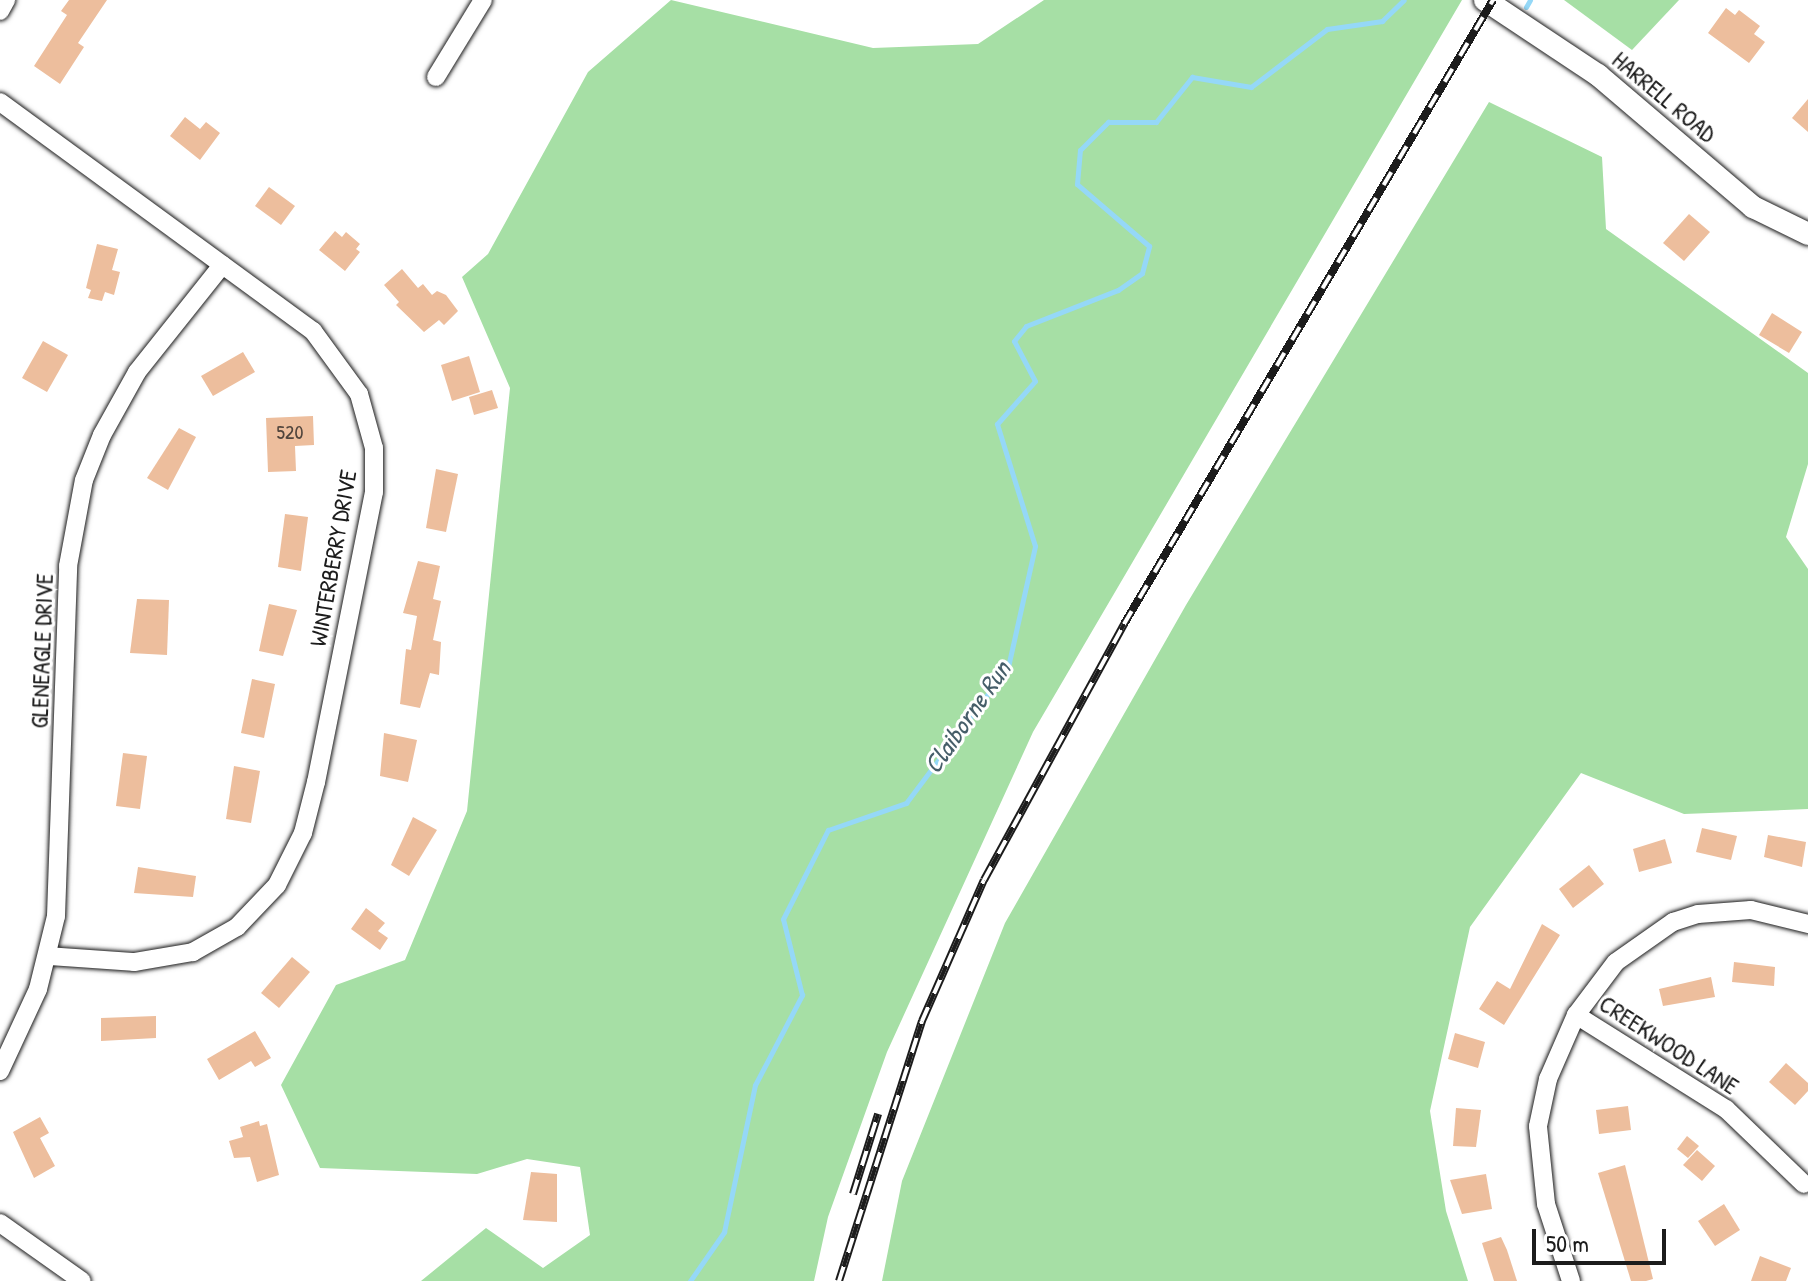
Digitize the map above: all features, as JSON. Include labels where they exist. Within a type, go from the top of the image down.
[{"type":"street","points":[[0,11],[6,0]]},
{"type":"street","points":[[436,77],[483,0]]},
{"type":"street","name":"HARRELL ROAD","points":[[1485,0],[1598,75],[1753,207],[1808,234]]},
{"type":"street","name":"WINTERBERRY DRIVE","points":[[0,102],[329,347],[359,394],[374,448],[374,492],[303,833],[289,865],[258,908],[213,944],[150,961],[48,956]]},
{"type":"street","name":"GLENEAGLE DRIVE","points":[[0,1071],[21,1030],[48,956],[60,874],[68,566],[84,480],[102,435],[137,372],[222,265]]},
{"type":"street","points":[[1571,1281],[1546,1204],[1538,1126],[1548,1079],[1576,1015],[1616,962],[1673,922],[1725,910],[1751,910],[1808,924]]},
{"type":"street","name":"CREEKWOOD LANE","points":[[1576,1015],[1726,1109],[1804,1184]]},
{"type":"street","points":[[0,1223],[82,1281]]},
{"type":"green space","points":[[671,0],[873,48],[978,44],[1044,0],[1462,0],[1033,732],[887,1052],[828,1217],[814,1281],[421,1281],[486,1228],[543,1268],[590,1235],[580,1167],[527,1159],[477,1174],[320,1168],[281,1085],[336,985],[405,960],[467,811],[510,388],[462,277],[488,254],[588,72]]},
{"type":"green space","points":[[1564,0],[1679,0],[1632,50]]},
{"type":"green space","points":[[1489,102],[1602,157],[1606,229],[1808,373],[1808,464],[1786,537],[1808,569],[1808,809],[1684,814],[1581,773],[1470,927],[1430,1111],[1446,1211],[1468,1281],[882,1281],[902,1181],[1005,923],[1186,605]]},
{"type":"building","points":[[69,0],[107,0],[78,43],[84,47],[60,84],[34,66],[67,15],[61,11]]},
{"type":"building","points":[[1726,8],[1735,15],[1739,10],[1760,26],[1754,34],[1765,42],[1749,63],[1708,33]]},
{"type":"building","points":[[1808,99],[1808,132],[1792,118]]},
{"type":"building","points":[[185,117],[200,129],[206,122],[220,133],[200,160],[170,136]]},
{"type":"building","points":[[269,187],[295,206],[281,225],[255,206]]},
{"type":"building","points":[[1689,214],[1710,232],[1684,261],[1663,243]]},
{"type":"building","points":[[335,231],[342,237],[346,232],[360,244],[356,249],[360,252],[345,271],[319,250]]},
{"type":"building","points":[[97,244],[118,249],[112,270],[120,272],[114,295],[105,292],[102,301],[88,298],[91,290],[86,288]]},
{"type":"building","points":[[402,269],[418,288],[423,284],[432,295],[437,291],[446,295],[458,311],[444,325],[439,320],[424,332],[396,305],[399,302],[384,285]]},
{"type":"building","points":[[1772,313],[1802,332],[1789,353],[1759,335]]},
{"type":"building","points":[[43,341],[68,355],[47,392],[22,378]]},
{"type":"building","points":[[243,352],[255,372],[213,396],[201,376]]},
{"type":"building","points":[[469,356],[480,392],[452,401],[441,365]]},
{"type":"building","points":[[492,390],[498,408],[474,415],[469,397]]},
{"type":"building","points":[[313,416],[314,445],[295,446],[296,471],[268,472],[266,418]]},
{"type":"building","points":[[179,428],[196,437],[168,490],[147,478]]},
{"type":"building","points":[[436,469],[458,474],[446,532],[426,528]]},
{"type":"building","points":[[285,514],[308,517],[301,571],[278,567]]},
{"type":"building","points":[[418,561],[440,566],[433,599],[441,601],[433,640],[441,642],[439,675],[430,673],[420,708],[400,704],[406,649],[411,650],[417,616],[403,613]]},
{"type":"building","points":[[137,599],[169,600],[167,655],[130,653]]},
{"type":"building","points":[[269,604],[297,610],[283,656],[259,651]]},
{"type":"building","points":[[252,679],[275,684],[264,738],[241,733]]},
{"type":"building","points":[[384,733],[417,740],[408,782],[380,776]]},
{"type":"building","points":[[123,753],[147,756],[140,809],[116,806]]},
{"type":"building","points":[[234,766],[260,771],[251,823],[226,819]]},
{"type":"building","points":[[413,817],[437,830],[409,876],[391,865]]},
{"type":"building","points":[[1702,828],[1737,836],[1731,860],[1696,852]]},
{"type":"building","points":[[1768,835],[1806,842],[1802,867],[1764,857]]},
{"type":"building","points":[[1665,839],[1672,863],[1639,872],[1633,849]]},
{"type":"building","points":[[1589,865],[1604,884],[1573,908],[1559,889]]},
{"type":"building","points":[[138,867],[196,876],[193,897],[134,893]]},
{"type":"building","points":[[366,908],[385,923],[378,931],[388,938],[380,950],[351,929]]},
{"type":"building","points":[[1542,924],[1560,935],[1504,1025],[1479,1009],[1497,981],[1510,989]]},
{"type":"building","points":[[292,957],[310,972],[279,1008],[261,993]]},
{"type":"building","points":[[1734,962],[1775,967],[1774,986],[1732,982]]},
{"type":"building","points":[[1711,977],[1715,997],[1663,1006],[1659,989]]},
{"type":"building","points":[[156,1016],[156,1038],[101,1041],[101,1018]]},
{"type":"building","points":[[255,1031],[271,1058],[255,1067],[251,1061],[219,1080],[207,1059]]},
{"type":"building","points":[[1455,1033],[1485,1042],[1478,1068],[1448,1059]]},
{"type":"building","points":[[1786,1063],[1808,1083],[1808,1091],[1795,1105],[1769,1082]]},
{"type":"building","points":[[1628,1106],[1631,1130],[1599,1134],[1596,1110]]},
{"type":"building","points":[[1456,1108],[1481,1110],[1476,1147],[1453,1146]]},
{"type":"building","points":[[40,1117],[49,1133],[40,1138],[55,1166],[34,1178],[13,1132]]},
{"type":"building","points":[[259,1121],[260,1126],[267,1124],[279,1175],[257,1182],[250,1157],[234,1158],[229,1141],[243,1137],[240,1127]]},
{"type":"building","points":[[1687,1136],[1699,1146],[1688,1158],[1677,1149]]},
{"type":"building","points":[[1697,1150],[1715,1166],[1702,1181],[1683,1165]]},
{"type":"building","points":[[1625,1165],[1653,1279],[1646,1281],[1631,1281],[1598,1173]]},
{"type":"building","points":[[531,1172],[557,1174],[557,1222],[523,1220]]},
{"type":"building","points":[[1486,1174],[1492,1209],[1462,1214],[1450,1180]]},
{"type":"building","points":[[1724,1204],[1740,1230],[1715,1246],[1698,1221]]},
{"type":"building","points":[[1501,1237],[1517,1281],[1494,1281],[1482,1243]]},
{"type":"building","points":[[1760,1256],[1791,1268],[1786,1281],[1751,1281]]},
{"type":"waterway","name":"Claiborne Run","points":[[690,1281],[724,1232],[755,1085],[802,995],[783,919],[828,830],[906,803],[1008,667],[1035,546],[997,424],[1035,381],[1014,341],[1026,326],[1118,290],[1142,273],[1149,246],[1077,184],[1080,150],[1108,122],[1156,122],[1192,77],[1251,87],[1327,29],[1382,21],[1404,0]]},
{"type":"waterway","name":"Claiborne Run","points":[[1526,7],[1530,0]]},
{"type":"railway","points":[[839,1281],[922,1021],[984,880],[1124,624],[1493,0]]},
{"type":"railway","points":[[853,1194],[878,1114]]}]
